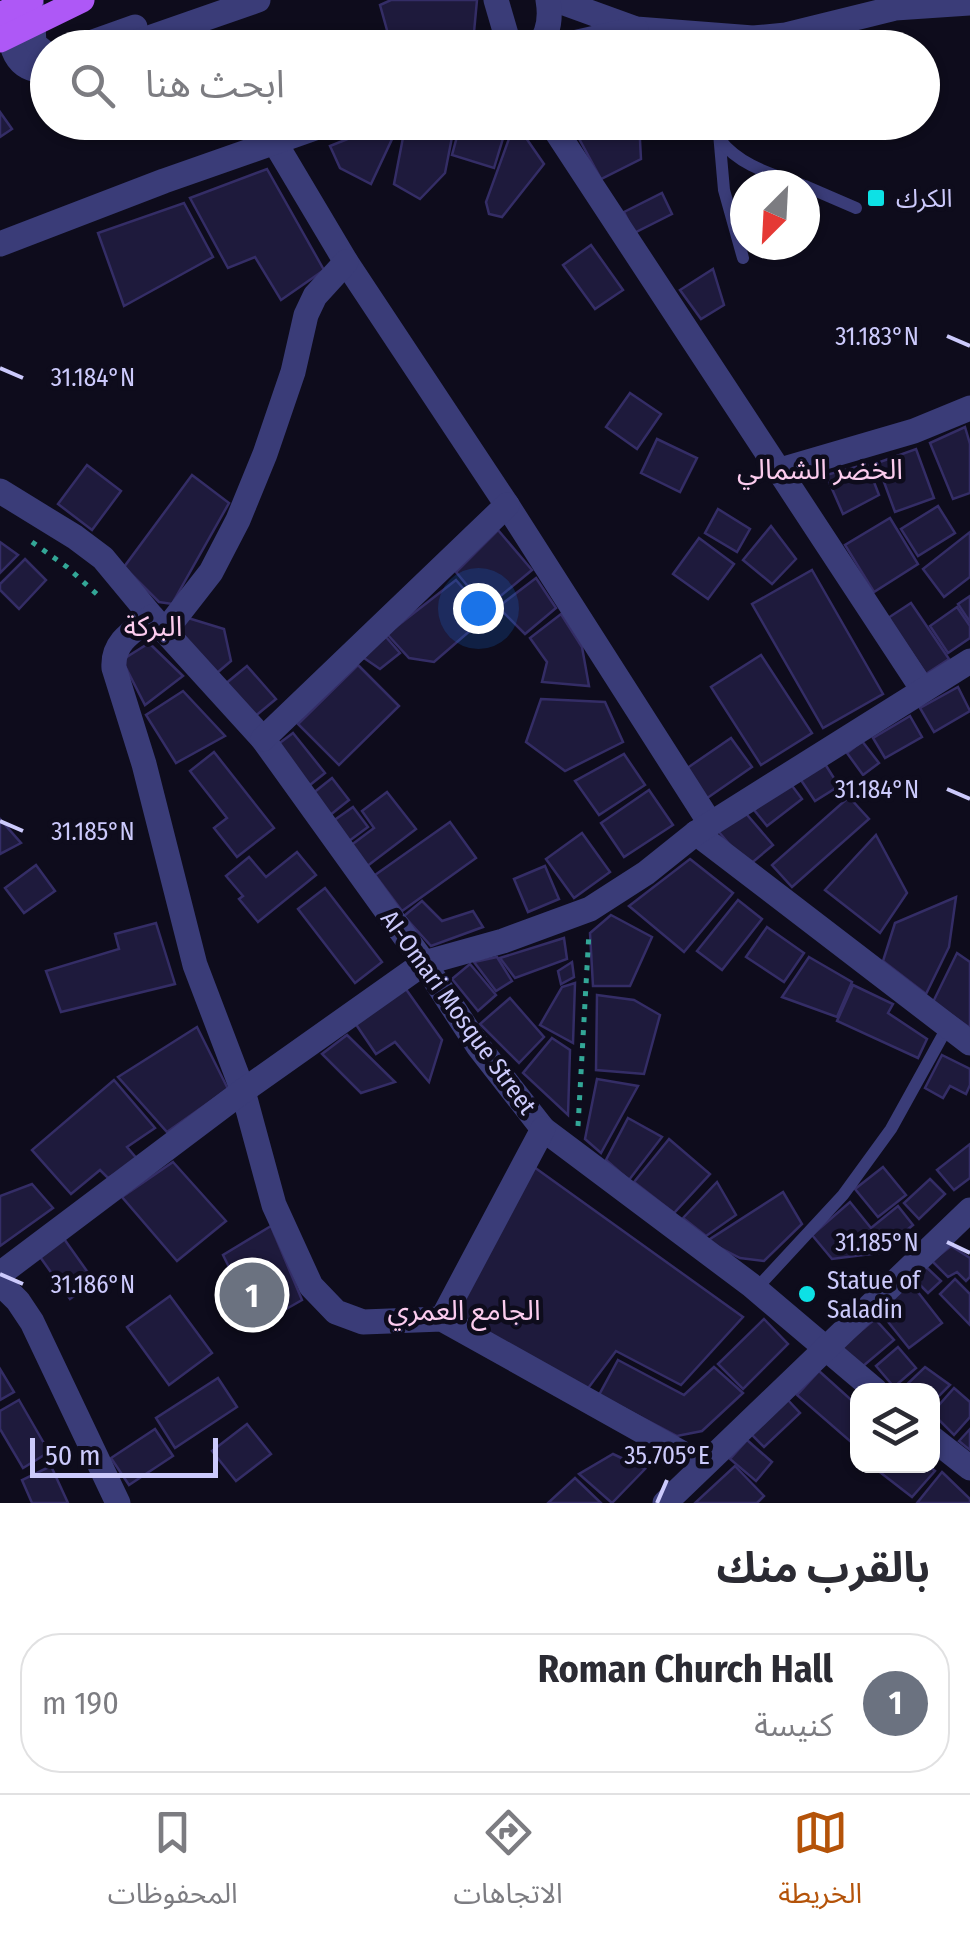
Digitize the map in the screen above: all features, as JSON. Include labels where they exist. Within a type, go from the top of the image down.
[{"type":"main road","points":[[16,18],[82,0]]},
{"type":"street","points":[[126,30],[210,0]]},
{"type":"street","points":[[172,30],[258,0]]},
{"type":"street","points":[[496,0],[505,30]]},
{"type":"street","points":[[546,30],[548,0]]},
{"type":"street","points":[[556,0],[642,30]]},
{"type":"street","points":[[806,30],[895,8],[970,4]]},
{"type":"street","points":[[16,18],[10,48],[30,69]]},
{"type":"street","points":[[632,30],[636,29]]},
{"type":"street","points":[[0,244],[277,140]]},
{"type":"street","points":[[562,140],[924,690]]},
{"type":"street","points":[[274,141],[346,262],[507,506],[703,828],[970,1043]]},
{"type":"street","points":[[346,262],[314,296],[282,405],[238,520],[211,572],[151,626],[117,648],[113,656],[194,965],[243,1092],[274,1205],[311,1286],[324,1303],[347,1318],[362,1322],[442,1318],[703,1465]]},
{"type":"street","points":[[777,471],[914,431],[970,408]]},
{"type":"street","name":"AI-Omari Mosque Street","points":[[0,491],[103,558],[151,626],[263,739],[478,1046],[544,1129],[756,1289],[866,1383]]},
{"type":"street","points":[[263,739],[507,506]]},
{"type":"street","points":[[0,1274],[243,1092],[424,964],[503,941],[590,909],[646,873],[703,828],[970,662]]},
{"type":"street","points":[[442,1318],[544,1129]]},
{"type":"street","points":[[668,1502],[824,1348],[968,1215]]},
{"type":"street","points":[[0,1283],[32,1322],[118,1503]]},
{"type":"street","points":[[940,1444],[970,1468]]},
{"type":"lane","points":[[718,140],[730,211]]},
{"type":"lane","points":[[720,140],[728,150],[763,170]]},
{"type":"lane","points":[[820,193],[856,208]]},
{"type":"lane","points":[[756,1289],[853,1182],[891,1130],[948,1026]]},
{"type":"path","points":[[27,539],[151,626]]},
{"type":"path","points":[[576,1156],[590,909]]},
{"type":"building","points":[[391,0],[477,0],[474,30],[387,30],[380,5]]},
{"type":"building","points":[[0,112],[12,129],[0,137]]},
{"type":"building","points":[[345,140],[392,140],[371,184],[340,168],[330,146]]},
{"type":"building","points":[[403,140],[451,140],[445,173],[420,199],[394,184]]},
{"type":"building","points":[[456,140],[503,140],[494,168],[452,155]]},
{"type":"building","points":[[508,140],[527,140],[544,164],[502,217],[489,214],[486,202]]},
{"type":"building","points":[[580,140],[640,140],[641,159],[601,179]]},
{"type":"building","points":[[267,169],[324,270],[281,300],[255,257],[228,268],[190,198]]},
{"type":"building","points":[[662,193],[672,214],[634,233],[624,212]]},
{"type":"building","points":[[184,203],[213,257],[124,306],[98,233]]},
{"type":"building","points":[[591,245],[623,290],[595,309],[563,265]]},
{"type":"building","points":[[713,269],[724,305],[701,319],[680,290]]},
{"type":"building","points":[[630,393],[661,414],[637,449],[606,427]]},
{"type":"building","points":[[965,427],[970,444],[970,493],[953,499],[930,443]]},
{"type":"building","points":[[657,439],[697,458],[680,492],[641,473]]},
{"type":"building","points":[[916,449],[934,498],[895,512],[877,463]]},
{"type":"building","points":[[867,464],[879,495],[843,514],[826,475]]},
{"type":"building","points":[[87,465],[121,491],[92,530],[58,504]]},
{"type":"building","points":[[192,475],[229,503],[172,604],[159,602],[124,567]]},
{"type":"building","points":[[938,506],[955,533],[918,556],[901,529]]},
{"type":"building","points":[[718,509],[750,529],[737,552],[705,533]]},
{"type":"building","points":[[890,518],[918,564],[874,592],[845,545]]},
{"type":"building","points":[[771,526],[796,559],[772,584],[743,560]]},
{"type":"building","points":[[498,530],[532,570],[486,608],[456,572]]},
{"type":"building","points":[[970,532],[970,577],[944,597],[923,569]]},
{"type":"building","points":[[699,538],[734,564],[708,599],[673,574]]},
{"type":"building","points":[[0,542],[18,555],[0,573]]},
{"type":"building","points":[[25,559],[46,580],[19,609],[0,590],[0,584]]},
{"type":"building","points":[[812,570],[883,694],[823,728],[752,604]]},
{"type":"building","points":[[536,578],[556,608],[525,634],[498,607]]},
{"type":"building","points":[[456,580],[487,616],[434,662],[409,658],[387,634]]},
{"type":"building","points":[[970,596],[970,622],[958,604]]},
{"type":"building","points":[[911,603],[949,659],[926,674],[888,618]]},
{"type":"building","points":[[957,607],[970,626],[970,638],[948,653],[930,626]]},
{"type":"building","points":[[561,614],[582,647],[589,686],[542,682],[547,662],[530,638]]},
{"type":"building","points":[[188,618],[224,629],[231,661],[211,678],[171,634]]},
{"type":"building","points":[[386,637],[400,653],[380,669],[361,656]]},
{"type":"building","points":[[149,643],[183,676],[145,705],[122,660]]},
{"type":"building","points":[[761,655],[812,733],[761,765],[711,687]]},
{"type":"building","points":[[358,665],[399,706],[339,765],[298,724]]},
{"type":"building","points":[[247,666],[276,699],[253,718],[224,685]]},
{"type":"building","points":[[958,687],[970,711],[934,732],[920,708]]},
{"type":"building","points":[[183,691],[225,736],[176,763],[146,715]]},
{"type":"building","points":[[541,699],[605,702],[623,742],[565,771],[526,742]]},
{"type":"building","points":[[910,716],[922,737],[885,758],[873,738]]},
{"type":"building","points":[[293,733],[325,773],[305,789],[273,748]]},
{"type":"building","points":[[731,738],[752,767],[700,803],[680,773]]},
{"type":"building","points":[[862,741],[879,763],[863,775],[847,753]]},
{"type":"building","points":[[214,752],[274,828],[237,857],[214,828],[227,818],[190,771]]},
{"type":"building","points":[[624,754],[645,785],[599,815],[575,781]]},
{"type":"building","points":[[825,764],[839,786],[815,801],[801,780]]},
{"type":"building","points":[[332,778],[349,800],[329,816],[312,794]]},
{"type":"building","points":[[790,783],[802,799],[767,826],[754,810]]},
{"type":"building","points":[[649,790],[673,825],[624,857],[601,823]]},
{"type":"building","points":[[387,792],[416,829],[366,867],[350,846],[374,828],[362,811]]},
{"type":"building","points":[[849,797],[869,819],[792,887],[772,865]]},
{"type":"building","points":[[353,807],[368,827],[349,841],[333,821]]},
{"type":"building","points":[[743,810],[773,845],[748,866],[718,831]]},
{"type":"building","points":[[0,819],[21,843],[0,854]]},
{"type":"building","points":[[450,822],[476,858],[402,911],[375,875]]},
{"type":"building","points":[[582,833],[610,872],[574,898],[546,859]]},
{"type":"building","points":[[876,835],[907,893],[880,933],[825,890]]},
{"type":"building","points":[[297,852],[316,875],[258,922],[226,876],[249,857],[266,877]]},
{"type":"building","points":[[690,859],[733,893],[684,952],[629,906]]},
{"type":"building","points":[[36,865],[55,891],[24,913],[5,888]]},
{"type":"building","points":[[545,866],[559,899],[528,912],[514,879]]},
{"type":"building","points":[[325,888],[382,962],[355,983],[298,909]]},
{"type":"building","points":[[956,897],[949,947],[926,994],[883,961],[895,923]]},
{"type":"building","points":[[738,900],[762,919],[722,970],[697,951]]},
{"type":"building","points":[[422,901],[442,921],[473,911],[483,927],[431,946],[404,916]]},
{"type":"building","points":[[611,915],[652,937],[630,986],[593,986],[590,933]]},
{"type":"building","points":[[156,923],[175,984],[61,1012],[46,971],[119,949],[115,934]]},
{"type":"building","points":[[767,927],[804,953],[784,982],[746,957]]},
{"type":"building","points":[[564,938],[567,959],[515,978],[500,958]]},
{"type":"building","points":[[957,953],[970,962],[970,1028],[933,1002]]},
{"type":"building","points":[[497,957],[512,981],[496,991],[474,962]]},
{"type":"building","points":[[809,957],[852,982],[837,1017],[782,997]]},
{"type":"building","points":[[572,962],[574,977],[561,984],[558,971]]},
{"type":"building","points":[[470,964],[496,995],[478,1011],[452,979]]},
{"type":"building","points":[[575,983],[573,1043],[540,1025],[562,987]]},
{"type":"building","points":[[403,985],[442,1040],[429,1082],[395,1042],[376,1054],[353,1020]]},
{"type":"building","points":[[853,985],[893,1004],[888,1013],[927,1039],[918,1058],[837,1021]]},
{"type":"building","points":[[597,995],[634,1000],[660,1015],[644,1074],[596,1070]]},
{"type":"building","points":[[510,998],[544,1037],[519,1063],[480,1024]]},
{"type":"building","points":[[197,1027],[228,1089],[167,1132],[118,1077]]},
{"type":"building","points":[[347,1035],[395,1082],[361,1093],[322,1054]]},
{"type":"building","points":[[552,1038],[570,1050],[568,1115],[523,1073]]},
{"type":"building","points":[[942,1055],[970,1069],[966,1094],[950,1086],[943,1098],[925,1088]]},
{"type":"building","points":[[597,1079],[638,1086],[601,1153],[585,1139]]},
{"type":"building","points":[[114,1080],[155,1128],[127,1147],[138,1160],[108,1178],[100,1170],[71,1194],[32,1150]]},
{"type":"building","points":[[628,1118],[662,1137],[629,1180],[606,1160]]},
{"type":"building","points":[[669,1139],[710,1174],[674,1213],[634,1182]]},
{"type":"building","points":[[970,1144],[970,1178],[954,1190],[937,1170]]},
{"type":"building","points":[[173,1162],[226,1221],[177,1261],[122,1197]]},
{"type":"building","points":[[534,1167],[743,1317],[681,1385],[616,1351],[586,1391],[451,1316]]},
{"type":"building","points":[[883,1167],[906,1195],[878,1217],[855,1189]]},
{"type":"building","points":[[930,1179],[945,1194],[919,1219],[904,1203]]},
{"type":"building","points":[[717,1182],[736,1215],[706,1236],[683,1218]]},
{"type":"building","points":[[32,1184],[53,1208],[0,1246],[0,1196]]},
{"type":"building","points":[[783,1192],[802,1224],[764,1261],[740,1258],[707,1241]]},
{"type":"building","points":[[850,1202],[871,1228],[898,1206],[913,1225],[879,1253],[832,1259],[812,1235]]},
{"type":"building","points":[[271,1226],[302,1300],[258,1325],[223,1255]]},
{"type":"building","points":[[62,1236],[94,1281],[70,1299],[38,1254]]},
{"type":"building","points":[[951,1246],[970,1258],[970,1277],[966,1281],[957,1272],[948,1277],[932,1261]]},
{"type":"building","points":[[924,1265],[941,1281],[928,1293],[912,1277]]},
{"type":"building","points":[[955,1279],[970,1294],[970,1325],[940,1294]]},
{"type":"building","points":[[910,1282],[942,1323],[909,1348],[877,1308]]},
{"type":"building","points":[[170,1296],[212,1353],[169,1385],[127,1327]]},
{"type":"building","points":[[764,1319],[788,1344],[743,1389],[718,1364]]},
{"type":"building","points":[[875,1319],[894,1340],[856,1372],[837,1351]]},
{"type":"building","points":[[898,1347],[916,1368],[899,1383],[891,1383],[876,1366]]},
{"type":"building","points":[[618,1360],[684,1395],[714,1367],[743,1393],[702,1431],[677,1436],[599,1395]]},
{"type":"building","points":[[925,1367],[950,1385],[940,1395],[940,1383],[908,1383]]},
{"type":"building","points":[[0,1369],[14,1392],[0,1400]]},
{"type":"building","points":[[819,1371],[850,1399],[850,1441],[797,1395]]},
{"type":"building","points":[[218,1378],[237,1407],[175,1448],[156,1418]]},
{"type":"building","points":[[954,1388],[970,1402],[970,1417],[954,1435],[940,1421],[940,1404]]},
{"type":"building","points":[[787,1399],[800,1413],[764,1447],[750,1433]]},
{"type":"building","points":[[19,1400],[49,1452],[23,1468],[0,1429],[0,1411]]},
{"type":"building","points":[[247,1424],[271,1454],[236,1481],[212,1451]]},
{"type":"building","points":[[155,1429],[173,1456],[129,1485],[111,1458]]},
{"type":"building","points":[[970,1429],[970,1450],[959,1441]]},
{"type":"building","points":[[747,1440],[772,1462],[756,1481],[730,1459]]},
{"type":"building","points":[[613,1454],[645,1469],[612,1503],[579,1474]]},
{"type":"building","points":[[51,1466],[68,1503],[32,1503],[22,1480]]},
{"type":"building","points":[[735,1466],[764,1496],[757,1503],[695,1503]]},
{"type":"building","points":[[942,1472],[970,1499],[970,1503],[917,1503]]},
{"type":"building","points":[[881,1473],[933,1473],[912,1497]]},
{"type":"building","points":[[575,1478],[601,1503],[548,1503]]},
{"type":"place","name":"الكرك","points":[[876,198]]},
{"type":"place","name":"Statue of Saladin","points":[[807,1294]]},
{"type":"place","name":"Roman Church Hall","points":[[252,1295]]},
{"type":"district","name":"الخضر الشمالي","points":[[820,469]]},
{"type":"district","name":"البركة","points":[[153,626]]},
{"type":"district","name":"الجامع العمري","points":[[464,1310]]}]
